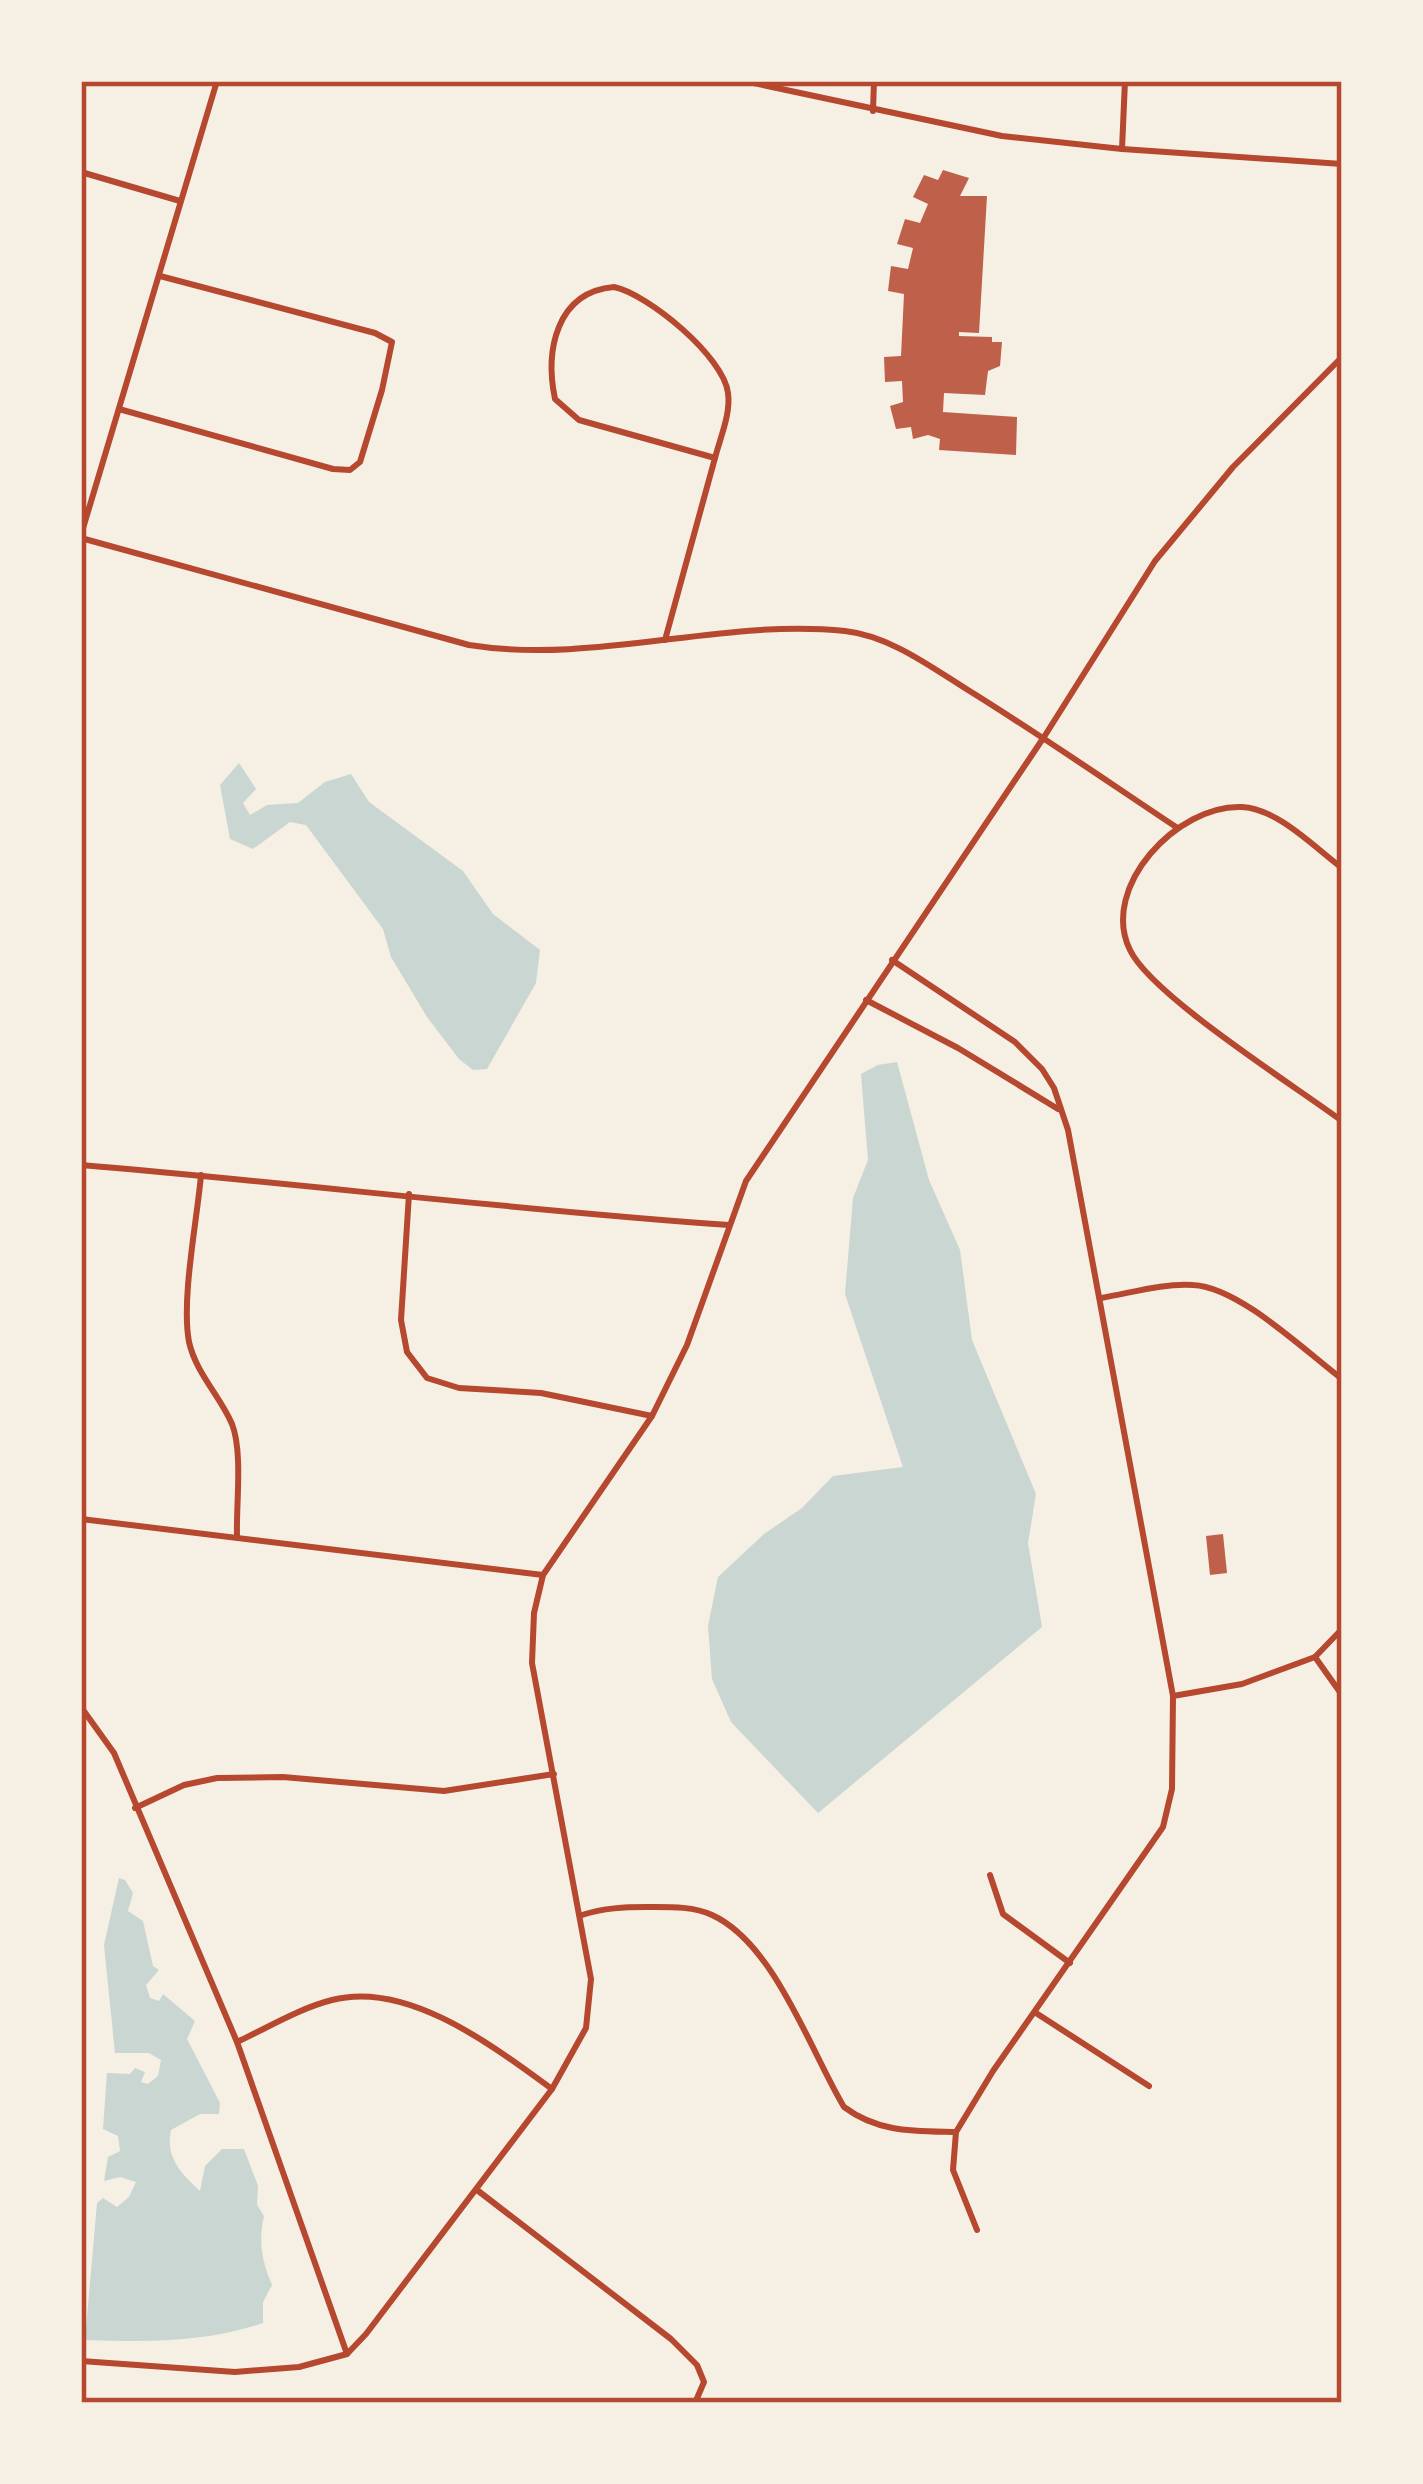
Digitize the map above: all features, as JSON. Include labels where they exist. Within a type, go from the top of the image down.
[{"type":"street","points":[[217,81],[81,536],[469,644],[536,652],[775,631],[859,633],[893,645],[1044,737],[1176,827]]},
{"type":"street","points":[[744,81],[1002,136],[1342,164]]},
{"type":"street","points":[[873,111],[874,81]]},
{"type":"street","points":[[1122,149],[1125,81]]},
{"type":"street","points":[[81,172],[180,201]]},
{"type":"street","points":[[118,409],[333,470],[350,470],[360,462],[392,341],[160,276]]},
{"type":"street","points":[[665,640],[715,458],[729,397],[716,367],[670,320],[630,290],[598,288],[583,295],[561,320],[555,335],[551,373],[555,399],[579,420],[715,458]]},
{"type":"street","points":[[81,2361],[235,2372],[299,2367],[347,2354],[552,2089],[580,2043],[590,2012],[590,1962],[532,1663],[534,1613],[543,1575],[652,1416],[687,1345],[746,1181],[1044,737],[1155,561],[1190,515],[1306,389],[1342,358]]},
{"type":"street","points":[[1342,868],[1272,816],[1244,807],[1211,811],[1176,827],[1137,874],[1127,897],[1122,932],[1147,977],[1342,1121]]},
{"type":"street","points":[[892,960],[1015,1042],[1042,1069],[1061,1110],[1101,1298],[1173,1696],[1172,1789],[1163,1827],[956,2132],[953,2170],[977,2230]]},
{"type":"street","points":[[865,1000],[958,1048],[1061,1110]]},
{"type":"street","points":[[81,1165],[409,1194],[547,1212],[729,1225]]},
{"type":"street","points":[[201,1175],[189,1340],[197,1366],[232,1426],[236,1442],[237,1535]]},
{"type":"street","points":[[409,1194],[401,1320],[407,1352],[428,1378],[459,1388],[542,1393],[652,1416]]},
{"type":"street","points":[[1101,1298],[1180,1285],[1214,1288],[1246,1306],[1342,1379]]},
{"type":"street","points":[[81,1519],[543,1575]]},
{"type":"street","points":[[1173,1696],[1242,1684],[1315,1657],[1342,1629]]},
{"type":"street","points":[[1315,1657],[1342,1695]]},
{"type":"street","points":[[81,1707],[115,1753],[237,2042],[347,2354]]},
{"type":"street","points":[[135,1808],[184,1785],[217,1778],[283,1777],[444,1791],[554,1774]]},
{"type":"street","points":[[990,1875],[1003,1914],[1070,1963]]},
{"type":"street","points":[[582,1915],[603,1908],[670,1907],[708,1913],[728,1924],[777,1982],[844,2107],[885,2129],[956,2132]]},
{"type":"street","points":[[237,2042],[328,2000],[363,1995],[397,2002],[457,2026],[509,2056],[552,2089]]},
{"type":"street","points":[[1036,2013],[1149,2086]]},
{"type":"street","points":[[477,2190],[671,2338],[697,2365],[704,2382],[695,2403]]},
{"type":"shaded area","points":[[239,763],[256,789],[243,803],[250,815],[267,805],[298,803],[325,782],[351,774],[369,802],[463,871],[493,914],[540,950],[536,983],[487,1069],[473,1070],[459,1059],[427,1017],[391,957],[383,929],[306,825],[290,822],[253,849],[230,839],[220,785]]},
{"type":"shaded area","points":[[897,1062],[929,1180],[960,1250],[972,1340],[1036,1494],[1028,1543],[1042,1627],[818,1813],[731,1722],[712,1679],[708,1626],[718,1577],[833,1476],[903,1467],[845,1294],[853,1198],[868,1160],[861,1074]]},
{"type":"shaded area","points":[[119,1878],[133,1893],[128,1911],[143,1921],[153,1966],[159,1970],[146,1985],[150,1998],[159,2001],[163,1994],[195,2021],[187,2039],[220,2103],[219,2114],[200,2114],[171,2130],[173,2156],[200,2191],[205,2166],[222,2149],[244,2149],[258,2186],[257,2205],[264,2216],[262,2251],[272,2285],[263,2302],[263,2323],[241,2330],[175,2340],[85,2340],[97,2203],[103,2198],[117,2207],[136,2182],[120,2177],[104,2181],[108,2157],[120,2151],[118,2136],[103,2129],[107,2073],[130,2074],[135,2068],[145,2072],[141,2082],[148,2084],[158,2076],[161,2060],[149,2053],[115,2053],[104,1945]]},
{"type":"building","points":[[943,170],[969,178],[960,196],[987,196],[979,333],[959,332],[959,336],[1002,342],[1000,366],[988,371],[985,395],[944,393],[943,412],[1017,417],[1016,455],[939,450],[940,439],[928,435],[913,439],[911,427],[896,429],[890,406],[903,402],[902,381],[885,382],[884,357],[901,356],[904,294],[888,291],[891,266],[908,269],[913,248],[897,244],[905,219],[920,223],[928,204],[913,197],[924,175],[938,180]]},
{"type":"building","points":[[1223,1534],[1227,1573],[1210,1575],[1206,1536]]}]
